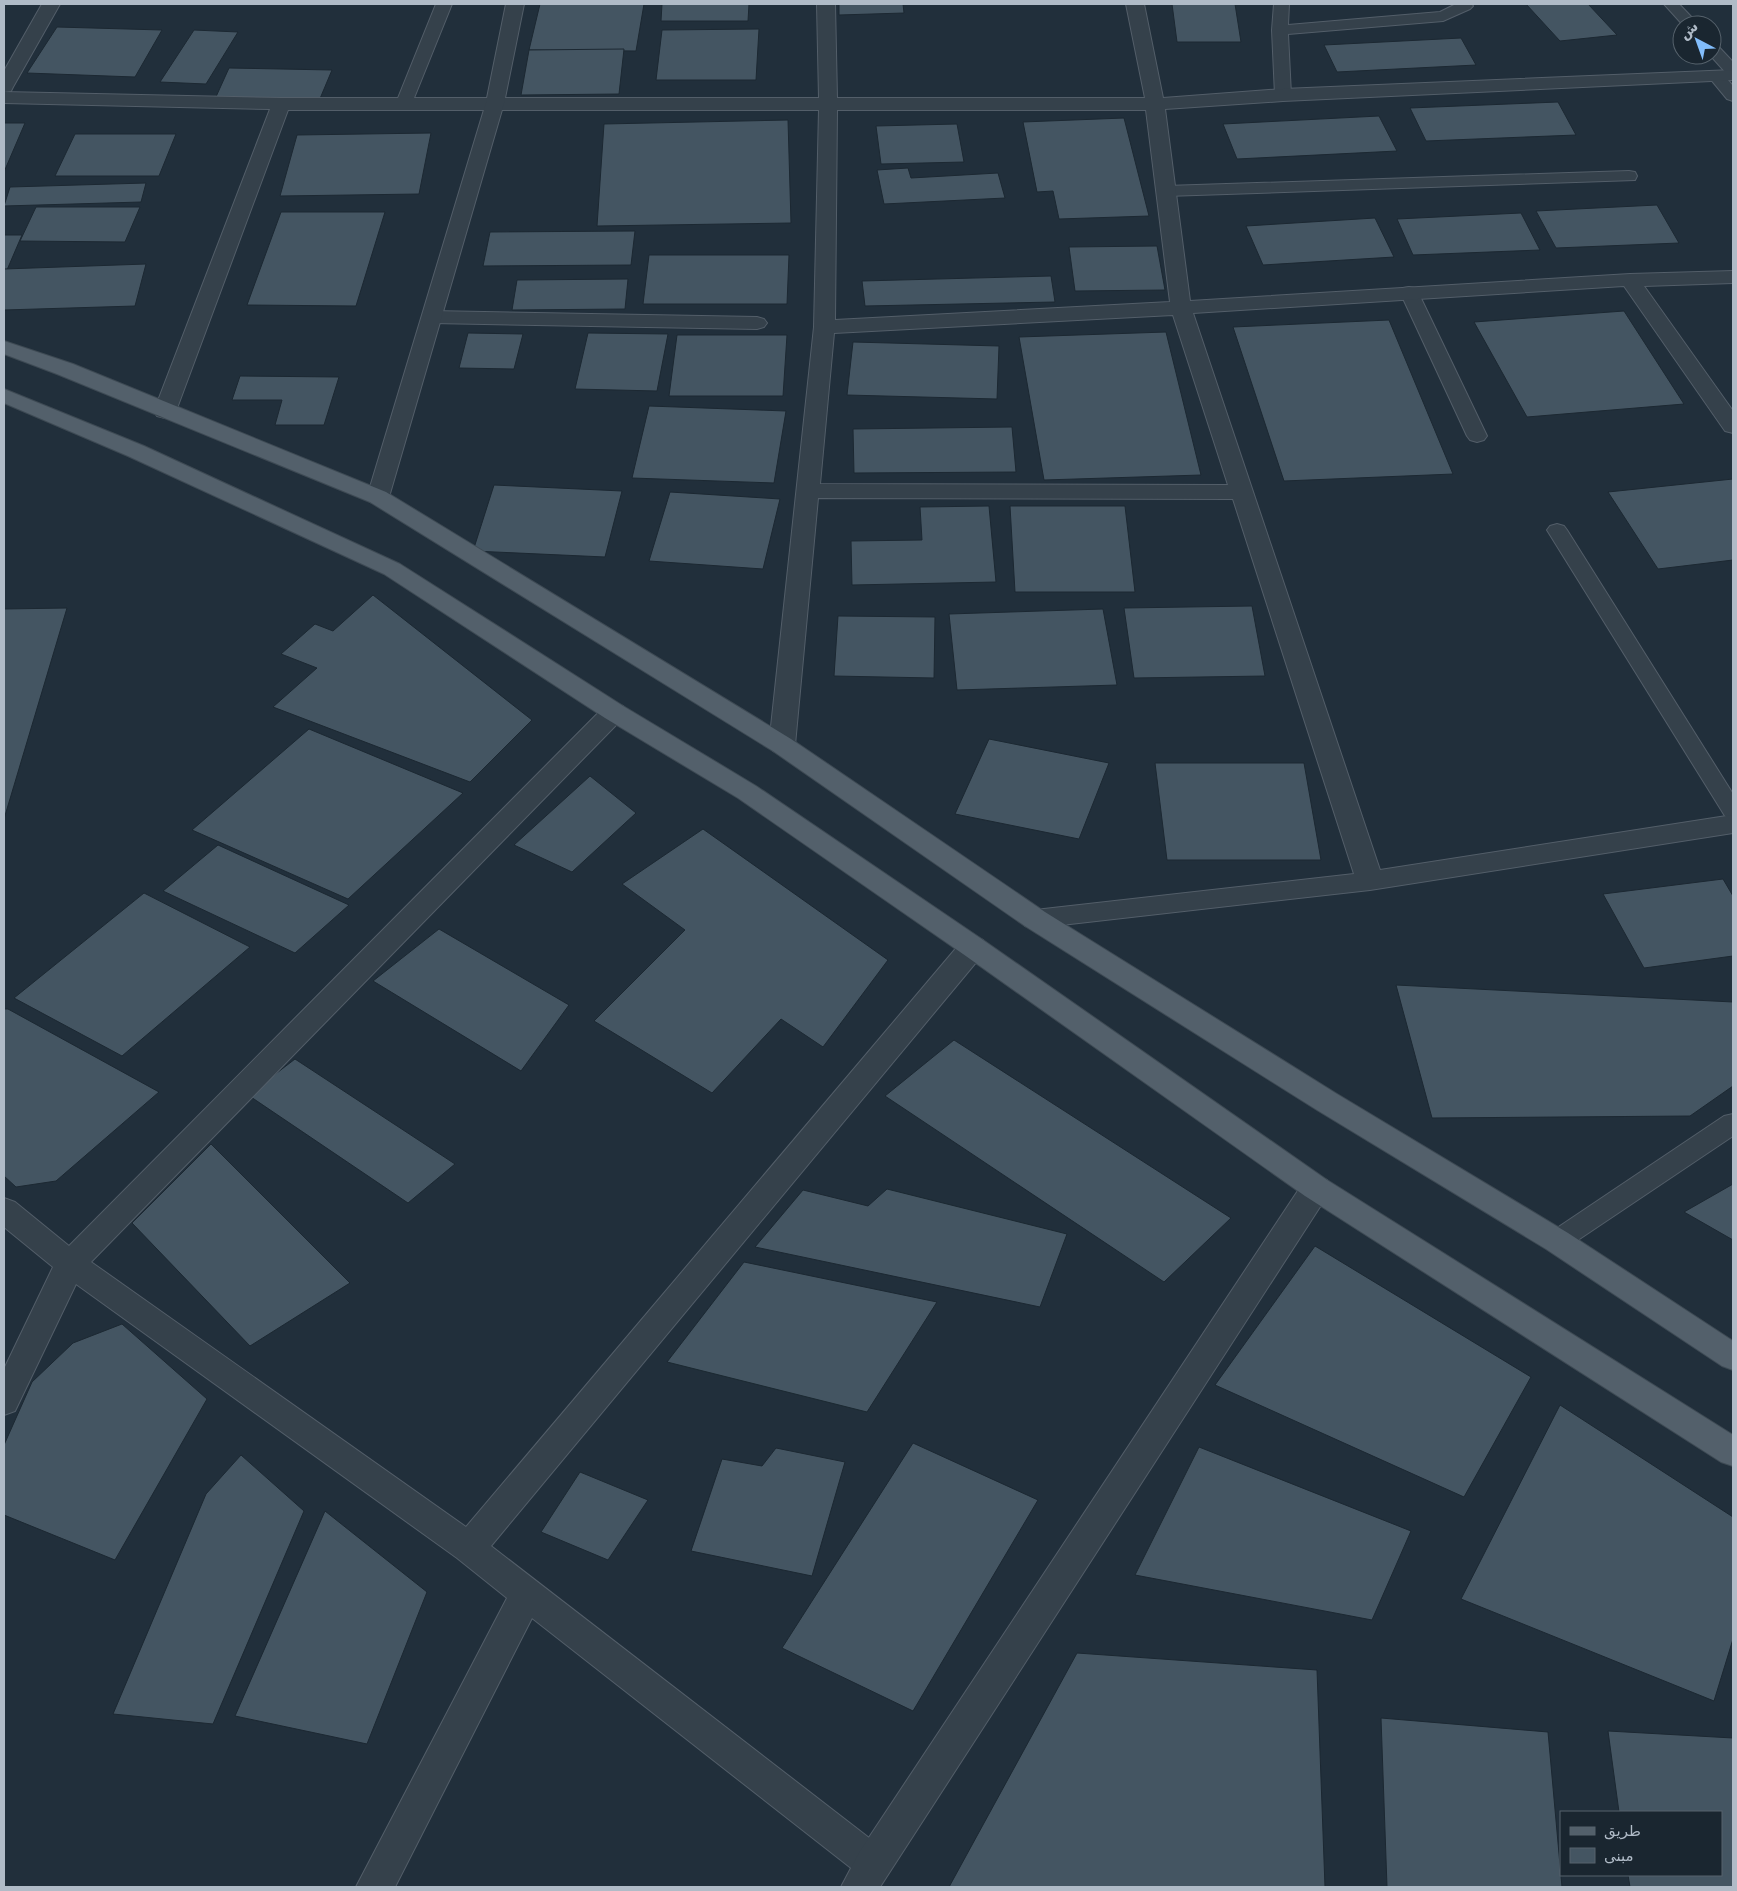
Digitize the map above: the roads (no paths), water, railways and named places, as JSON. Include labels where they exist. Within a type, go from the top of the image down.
[{"type":"main road","points":[[4,347],[64,369],[378,497],[782,745],[1034,919],[1327,1102],[1557,1241],[1733,1357]]},
{"type":"main road","points":[[4,395],[136,451],[392,569],[614,712],[747,792],[973,947],[1316,1188],[1733,1452]]},
{"type":"street","points":[[4,87],[51,4]]},
{"type":"street","points":[[378,497],[495,103],[515,4]]},
{"type":"street","points":[[782,745],[824,327],[828,102],[826,4]]},
{"type":"street","points":[[1135,4],[1154,104],[1181,308],[1370,880]]},
{"type":"street","points":[[4,98],[281,104],[828,102],[1154,104],[1283,95],[1728,74]]},
{"type":"street","points":[[165,411],[281,104]]},
{"type":"street","points":[[824,327],[1181,308],[1409,292],[1630,280],[1733,277]]},
{"type":"street","points":[[1630,280],[1733,426]]},
{"type":"street","points":[[432,317],[757,323]]},
{"type":"street","points":[[807,491],[1242,492]]},
{"type":"street","points":[[4,1402],[70,1264],[614,712]]},
{"type":"street","points":[[1034,919],[1370,880],[1733,824]]},
{"type":"street","points":[[469,1548],[973,947]]},
{"type":"street","points":[[4,1210],[70,1264],[469,1548],[867,1875],[1316,1188]]},
{"type":"street","points":[[374,1887],[527,1594]]},
{"type":"lane","points":[[404,103],[444,4]]},
{"type":"lane","points":[[1281,4],[1280,30],[1283,95]]},
{"type":"lane","points":[[1280,30],[1443,16],[1464,6],[1463,4]]},
{"type":"lane","points":[[1671,4],[1681,15]]},
{"type":"lane","points":[[1728,74],[1733,96]]},
{"type":"lane","points":[[1166,191],[1629,176]]},
{"type":"lane","points":[[1409,292],[1477,436]]},
{"type":"lane","points":[[1558,530],[1733,811]]},
{"type":"lane","points":[[1557,1241],[1733,1124]]}]
